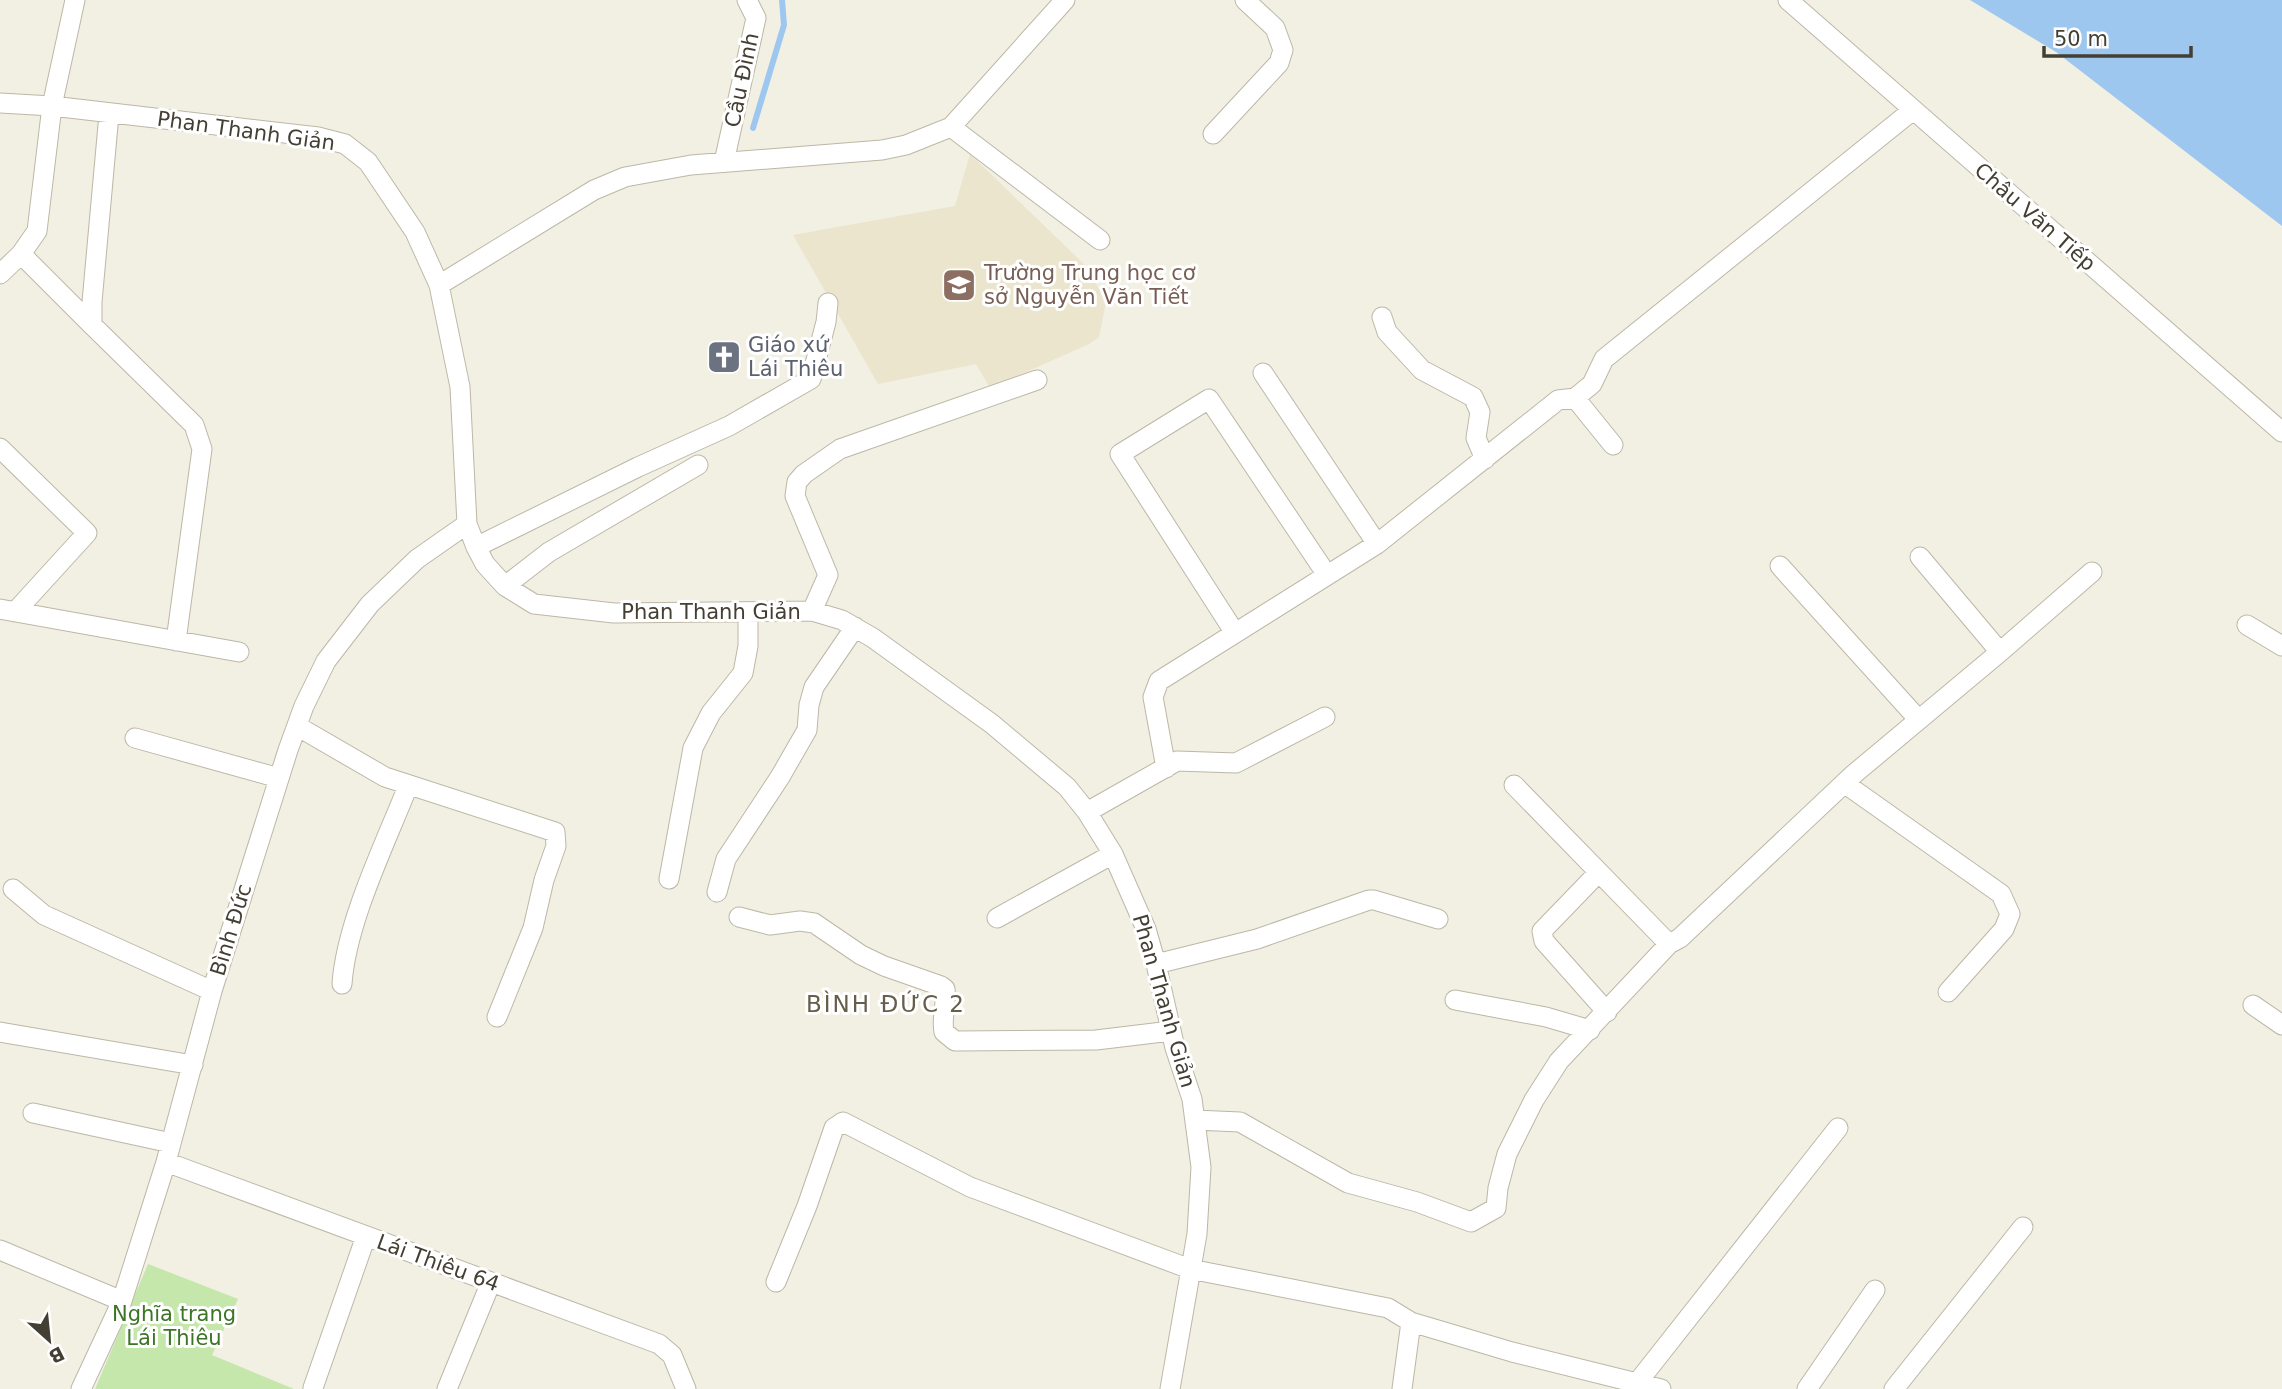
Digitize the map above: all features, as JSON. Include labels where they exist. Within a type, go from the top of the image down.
[{"type":"street","points":[[0,274],[21,254],[37,231],[52,106],[75,0]]},
{"type":"street","name":"Cầu Đình","points":[[724,162],[756,18],[747,0]]},
{"type":"street","points":[[1213,134],[1279,63],[1283,50],[1275,28],[1245,0]]},
{"type":"street","name":"Châu Văn Tiếp","points":[[1788,0],[2282,432]]},
{"type":"street","points":[[439,285],[594,190],[625,177],[691,165],[883,150],[914,142],[951,127],[1063,1]]},
{"type":"street","name":"Phan Thanh Giản","points":[[0,103],[52,106],[318,137],[345,144],[368,162],[401,210],[415,232],[439,285],[460,387],[467,524],[485,564],[505,586],[534,604],[614,613],[812,611],[842,620],[992,724],[1067,787],[1087,812],[1113,853],[1146,929],[1171,1031],[1192,1099],[1201,1167],[1197,1234],[1170,1389]]},
{"type":"street","points":[[1166,768],[1153,697],[1159,681],[1377,544],[1558,400],[1575,398],[1592,384],[1604,359],[1913,110]]},
{"type":"street","points":[[92,325],[109,114]]},
{"type":"street","points":[[951,127],[1100,240]]},
{"type":"street","points":[[21,254],[194,425],[202,449],[176,641]]},
{"type":"street","points":[[476,547],[638,467],[729,426],[811,379],[826,322],[828,303]]},
{"type":"street","points":[[1382,317],[1387,332],[1422,370],[1473,397],[1480,412],[1476,438],[1485,459]]},
{"type":"street","points":[[1263,373],[1377,544]]},
{"type":"street","points":[[812,611],[828,575],[795,496],[797,482],[804,474],[840,449],[1037,380]]},
{"type":"street","points":[[1575,398],[1613,445]]},
{"type":"street","points":[[1235,633],[1120,454],[1209,399],[1327,575]]},
{"type":"street","points":[[0,448],[87,533],[7,611]]},
{"type":"street","points":[[505,586],[549,552],[698,465]]},
{"type":"street","name":"Bình Đức","points":[[81,1389],[122,1301],[166,1162],[212,991],[297,726],[326,662],[370,604],[417,559],[467,524]]},
{"type":"street","points":[[1920,557],[2000,652]]},
{"type":"street","points":[[1780,566],[1919,720]]},
{"type":"street","points":[[1195,1120],[1240,1122],[1348,1183],[1417,1202],[1471,1222],[1496,1208],[1507,1154],[1534,1101],[1559,1061],[1669,944],[1680,938],[1844,783],[2092,572]]},
{"type":"street","points":[[7,611],[239,652]]},
{"type":"street","points":[[669,879],[693,748],[711,713],[743,673],[748,646],[748,612]]},
{"type":"street","points":[[2247,625],[2282,646]]},
{"type":"street","points":[[717,892],[726,859],[780,777],[807,730],[814,687],[855,627]]},
{"type":"street","points":[[1087,812],[1177,761],[1236,763],[1325,716]]},
{"type":"street","points":[[297,726],[385,777],[555,832],[556,846],[544,880],[533,928],[497,1017]]},
{"type":"street","points":[[135,738],[279,778]]},
{"type":"street","points":[[1844,783],[2001,894],[2010,914],[2004,929],[1948,992]]},
{"type":"street","points":[[1514,785],[1669,944]]},
{"type":"street","points":[[342,984],[343,969],[362,901],[408,786]]},
{"type":"street","points":[[997,918],[1113,853]]},
{"type":"street","points":[[1599,872],[1542,931],[1544,941],[1607,1012]]},
{"type":"street","points":[[13,889],[44,915],[212,991]]},
{"type":"street","points":[[1156,964],[1257,939],[1369,900],[1438,919]]},
{"type":"street","points":[[738,917],[769,925],[800,921],[814,923],[861,955],[941,986],[945,989],[946,996],[944,1032],[956,1041],[1096,1040],[1171,1031]]},
{"type":"street","points":[[1455,1000],[1546,1017],[1590,1030]]},
{"type":"street","points":[[2253,1004],[2282,1025]]},
{"type":"street","points":[[0,1032],[192,1065]]},
{"type":"street","points":[[33,1113],[171,1143]]},
{"type":"street","points":[[776,1282],[807,1206],[834,1128],[842,1122],[970,1188],[1190,1269],[1388,1308],[1411,1321],[1512,1352],[1661,1389]]},
{"type":"street","points":[[1637,1383],[1838,1128]]},
{"type":"street","name":"Lái Thiêu 64","points":[[166,1162],[659,1344],[672,1355],[686,1389]]},
{"type":"street","points":[[1894,1389],[2023,1227]]},
{"type":"street","points":[[313,1388],[366,1236]]},
{"type":"street","points":[[0,1250],[122,1301]]},
{"type":"street","points":[[447,1389],[491,1282]]},
{"type":"street","points":[[1807,1389],[1875,1290]]},
{"type":"street","points":[[1402,1389],[1411,1321]]},
{"type":"shaded area","name":"Trường Trung học cơ sở Nguyễn Văn Tiết","points":[[970,154],[1087,267],[1106,302],[1099,337],[1089,344],[990,388],[976,364],[878,384],[793,235],[955,206]]},
{"type":"green space","name":"Nghĩa trang Lái Thiêu","points":[[148,1264],[238,1299],[212,1355],[294,1389],[95,1389]]},
{"type":"water","points":[[1970,0],[2282,0],[2282,226],[2056,52]]},
{"type":"waterway","points":[[753,128],[784,25],[782,0]]},
{"type":"place","name":"Trường Trung học cơ sở Nguyễn Văn Tiết","points":[[959,285]]},
{"type":"place","name":"Giáo xứ Lái Thiêu","points":[[724,357]]},
{"type":"district","name":"BÌNH ĐỨC 2","points":[[886,1004]]}]
